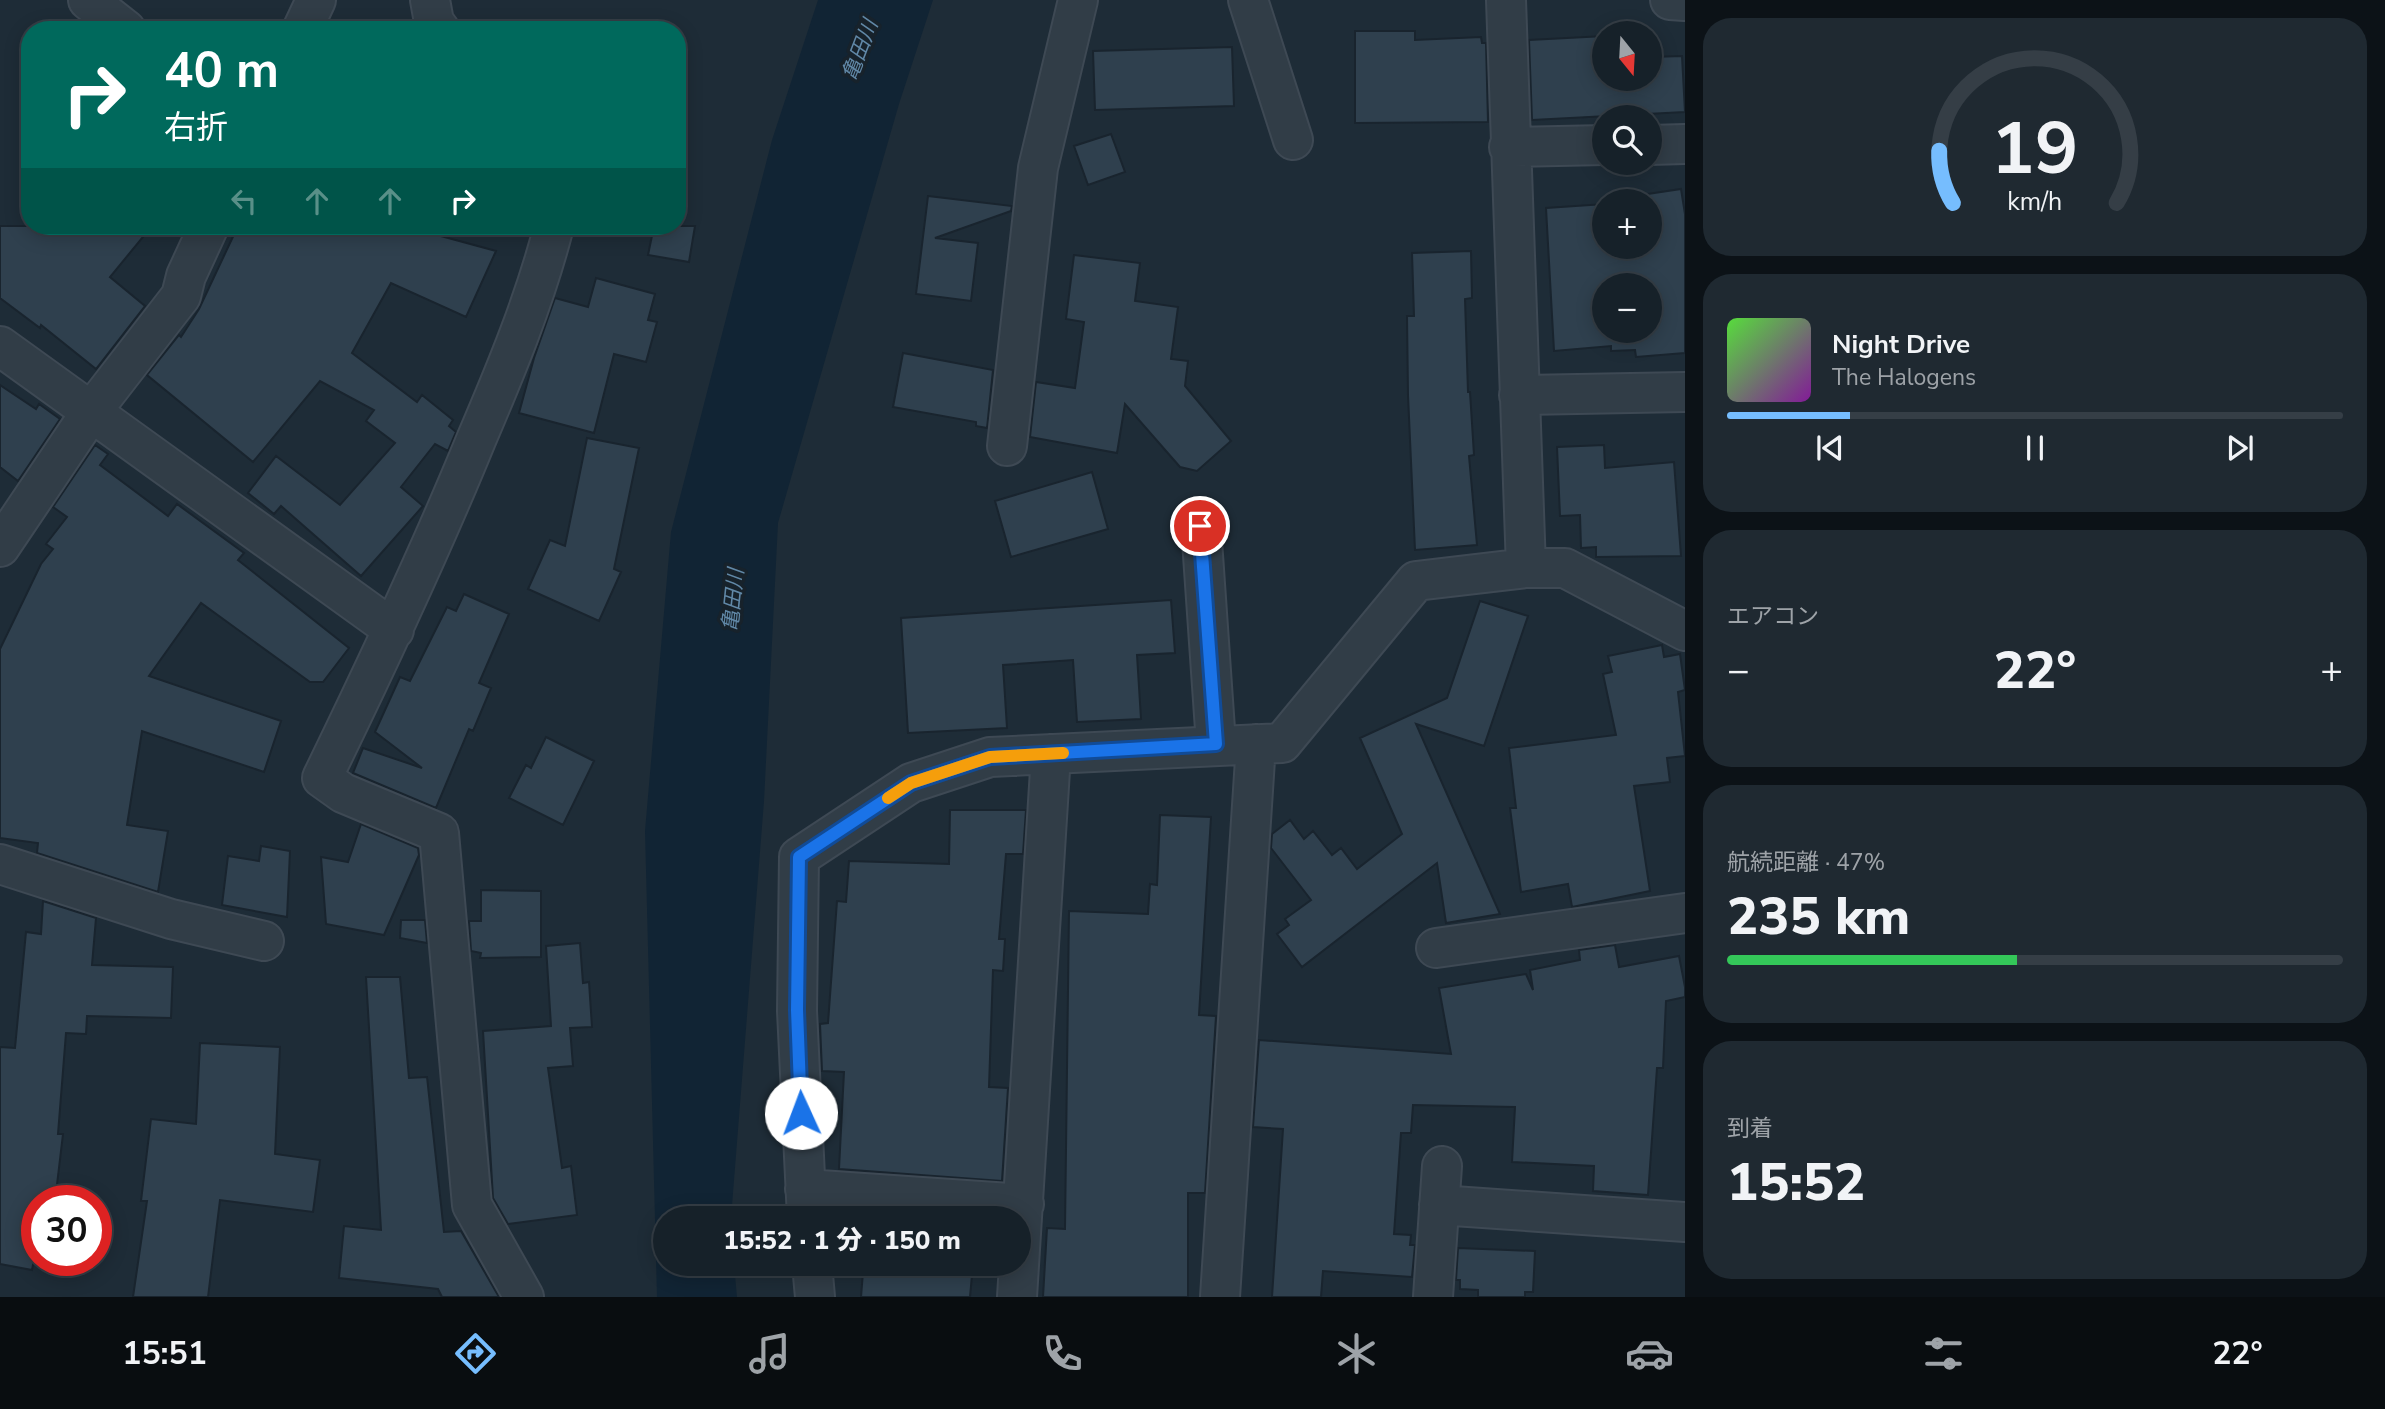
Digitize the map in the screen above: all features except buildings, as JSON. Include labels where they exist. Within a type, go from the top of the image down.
[{"type":"street","points":[[88,0],[115,21]]},
{"type":"street","points":[[306,21],[316,0]]},
{"type":"street","points":[[430,0],[434,21]]},
{"type":"street","points":[[1007,446],[1038,167],[1078,0]]},
{"type":"street","points":[[1248,0],[1293,140]]},
{"type":"street","points":[[1506,0],[1509,147],[1526,568]]},
{"type":"street","points":[[1662,145],[1685,144]]},
{"type":"street","points":[[1509,147],[1592,145]]},
{"type":"street","points":[[0,547],[91,412],[181,296],[186,276],[205,235]]},
{"type":"street","points":[[524,1297],[472,1205],[439,834],[343,793],[321,778],[394,630],[519,339],[551,235]]},
{"type":"street","points":[[0,346],[394,630]]},
{"type":"street","points":[[1519,395],[1685,392]]},
{"type":"street","points":[[1200,526],[1216,744]]},
{"type":"street","points":[[1024,1204],[806,1204],[797,1010],[799,857],[911,783],[990,757],[1216,744],[1282,743],[1416,580],[1526,568],[1564,568],[1685,632]]},
{"type":"street","points":[[1220,1297],[1256,744]]},
{"type":"street","points":[[1017,1297],[1051,754]]},
{"type":"street","points":[[0,863],[171,919],[264,941]]},
{"type":"street","points":[[1436,948],[1685,912]]},
{"type":"street","points":[[1433,1297],[1442,1166]]},
{"type":"street","points":[[1439,1205],[1685,1222]]},
{"type":"street","points":[[813,1276],[815,1297]]},
{"type":"water","name":"亀田川","points":[[818,0],[933,0],[899,104],[778,523],[764,801],[732,1206],[655,1206],[645,831],[671,532],[772,140]]},
{"type":"water","points":[[656,1276],[735,1276],[737,1297],[657,1297]]},
{"type":"slow traffic","points":[[888,798],[911,783],[990,757],[1063,753]]},
{"type":"route","points":[[801,1113],[797,1010],[799,857],[911,783],[990,757],[1216,744],[1200,526]]}]
